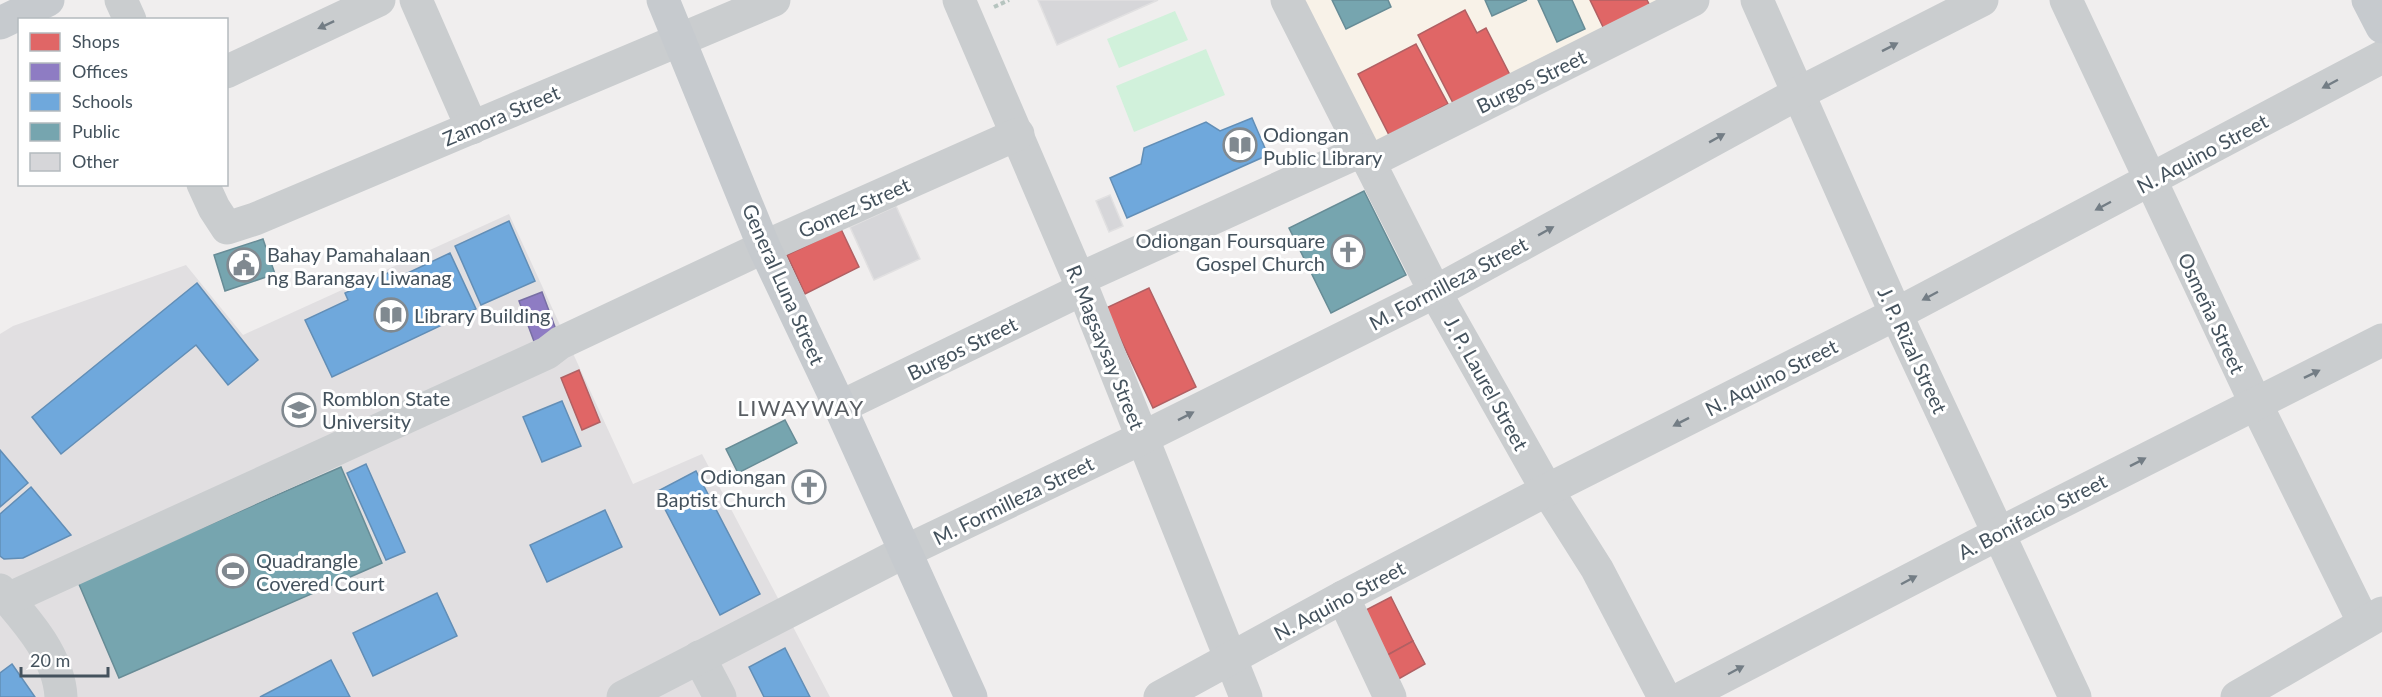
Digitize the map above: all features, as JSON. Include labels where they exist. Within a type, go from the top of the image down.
[{"type":"main road","points":[[0,23],[48,0]]},
{"type":"main road","name":"General Luna Street","points":[[663,0],[764,247],[906,551],[970,697]]},
{"type":"main road","points":[[2368,0],[2382,27]]},
{"type":"street","points":[[121,0],[129,18]]},
{"type":"street","points":[[228,71],[379,0]]},
{"type":"street","points":[[416,0],[472,128]]},
{"type":"street","name":"Zamora Street","points":[[204,186],[227,228],[255,219],[774,0]]},
{"type":"street","name":"R. Magsaysay Street","points":[[959,0],[1081,284],[1246,697]]},
{"type":"street","name":"J. P. Laurel Street","points":[[1287,0],[1435,292],[1547,490],[1596,569],[1664,697]]},
{"type":"street","name":"Burgos Street","points":[[840,407],[1081,284],[1366,156],[1694,0]]},
{"type":"street","name":"J. P. Rizal Street","points":[[1757,0],[1896,314],[2075,697]]},
{"type":"street","name":"M. Formilleza Street","points":[[623,697],[906,551],[1142,438],[1435,292],[1799,93],[1982,0]]},
{"type":"street","name":"Osmeña Street","points":[[2066,0],[2254,402],[2373,618]]},
{"type":"street","name":"N. Aquino Street","points":[[1160,697],[1342,597],[1547,490],[1896,314],[2382,57]]},
{"type":"street","name":"Gomez Street","points":[[4,595],[547,353],[560,343],[764,247],[1018,134]]},
{"type":"street","name":"A. Bonifacio Street","points":[[1684,697],[2254,402],[2382,340]]},
{"type":"street","points":[[4,595],[49,655],[58,673],[61,697]]},
{"type":"street","points":[[1342,597],[1390,697]]},
{"type":"street","points":[[2237,697],[2373,618]]},
{"type":"street","points":[[699,657],[720,697]]},
{"type":"shaded area","points":[[1287,0],[1693,0],[1369,162]]},
{"type":"shaded area","name":"Romblon State University","points":[[509,214],[633,484],[702,454],[830,697],[0,697],[0,334],[13,326],[186,265],[243,335]]},
{"type":"green space","points":[[1175,11],[1188,40],[1119,68],[1107,39]]},
{"type":"green space","points":[[1206,49],[1225,95],[1134,132],[1116,86]]},
{"type":"building: Shops","points":[[1590,0],[1647,0],[1650,6],[1604,29]]},
{"type":"building: Shops","points":[[1465,10],[1477,33],[1486,28],[1510,75],[1454,105],[1418,35]]},
{"type":"building: Shops","points":[[1416,44],[1448,104],[1389,135],[1358,74]]},
{"type":"building: Shops","points":[[841,229],[859,267],[805,294],[787,255]]},
{"type":"building: Shops","points":[[1149,288],[1196,387],[1153,408],[1106,308]]},
{"type":"building: Shops","points":[[579,370],[600,422],[582,430],[561,378]]},
{"type":"building: Shops","points":[[1391,597],[1413,641],[1382,658],[1360,613]]},
{"type":"building: Shops","points":[[1413,641],[1425,664],[1395,681],[1382,658]]},
{"type":"building: Offices","points":[[542,292],[558,335],[535,344],[519,301]]},
{"type":"building: Schools","points":[[1252,118],[1268,155],[1127,218],[1110,178],[1141,164],[1144,148],[1206,122],[1220,131]]},
{"type":"building: Schools","points":[[509,221],[535,281],[481,305],[455,246]]},
{"type":"building: Schools","name":"Library Building","points":[[450,253],[476,309],[332,377],[305,320],[348,300],[345,293],[390,272],[393,280]]},
{"type":"building: Schools","points":[[197,283],[258,360],[228,385],[196,345],[61,454],[32,417]]},
{"type":"building: Schools","points":[[562,401],[581,446],[542,462],[523,417]]},
{"type":"building: Schools","points":[[0,450],[28,483],[0,507]]},
{"type":"building: Schools","points":[[366,464],[405,552],[386,560],[347,473]]},
{"type":"building: Schools","points":[[696,471],[760,594],[720,615],[656,492]]},
{"type":"building: Schools","points":[[31,487],[71,535],[23,558],[4,559],[0,556],[0,514]]},
{"type":"building: Schools","points":[[605,510],[622,547],[547,582],[530,545]]},
{"type":"building: Schools","points":[[437,593],[457,636],[373,676],[353,633]]},
{"type":"building: Schools","points":[[785,648],[810,697],[764,697],[749,667]]},
{"type":"building: Schools","points":[[331,660],[350,697],[260,697]]},
{"type":"building: Schools","points":[[12,664],[35,697],[0,697],[0,673]]},
{"type":"building: Public","points":[[1332,0],[1388,0],[1391,7],[1346,29]]},
{"type":"building: Public","points":[[1485,0],[1527,0],[1492,16]]},
{"type":"building: Public","points":[[1538,0],[1572,0],[1585,29],[1557,42]]},
{"type":"building: Public","name":"Odiongan Foursquare Gospel Church","points":[[1364,191],[1406,275],[1331,313],[1289,228]]},
{"type":"building: Public","name":"Bahay Pamahalaan ng Barangay Liwanag","points":[[263,239],[275,274],[225,291],[214,255]]},
{"type":"building: Public","points":[[785,420],[797,443],[738,473],[726,449]]},
{"type":"building: Public","name":"Quadrangle Covered Court","points":[[341,467],[382,563],[119,678],[78,582]]},
{"type":"building: Other","points":[[1038,0],[1158,0],[1057,45]]},
{"type":"building: Other","points":[[1110,195],[1123,226],[1109,232],[1096,201]]},
{"type":"building: Other","points":[[896,206],[920,259],[874,280],[850,227]]},
{"type":"place","name":"Odiongan Public Library","points":[[1240,145]]},
{"type":"place","name":"Odiongan Foursquare Gospel Church","points":[[1348,252]]},
{"type":"place","name":"Bahay Pamahalaan ng Barangay Liwanag","points":[[244,265]]},
{"type":"place","name":"Library Building","points":[[391,315]]},
{"type":"place","name":"Romblon State University","points":[[299,410]]},
{"type":"place","name":"Odiongan Baptist Church","points":[[809,487]]},
{"type":"place","name":"Quadrangle Covered Court","points":[[233,571]]},
{"type":"district","name":"LIWAYWAY","points":[[801,407]]}]
